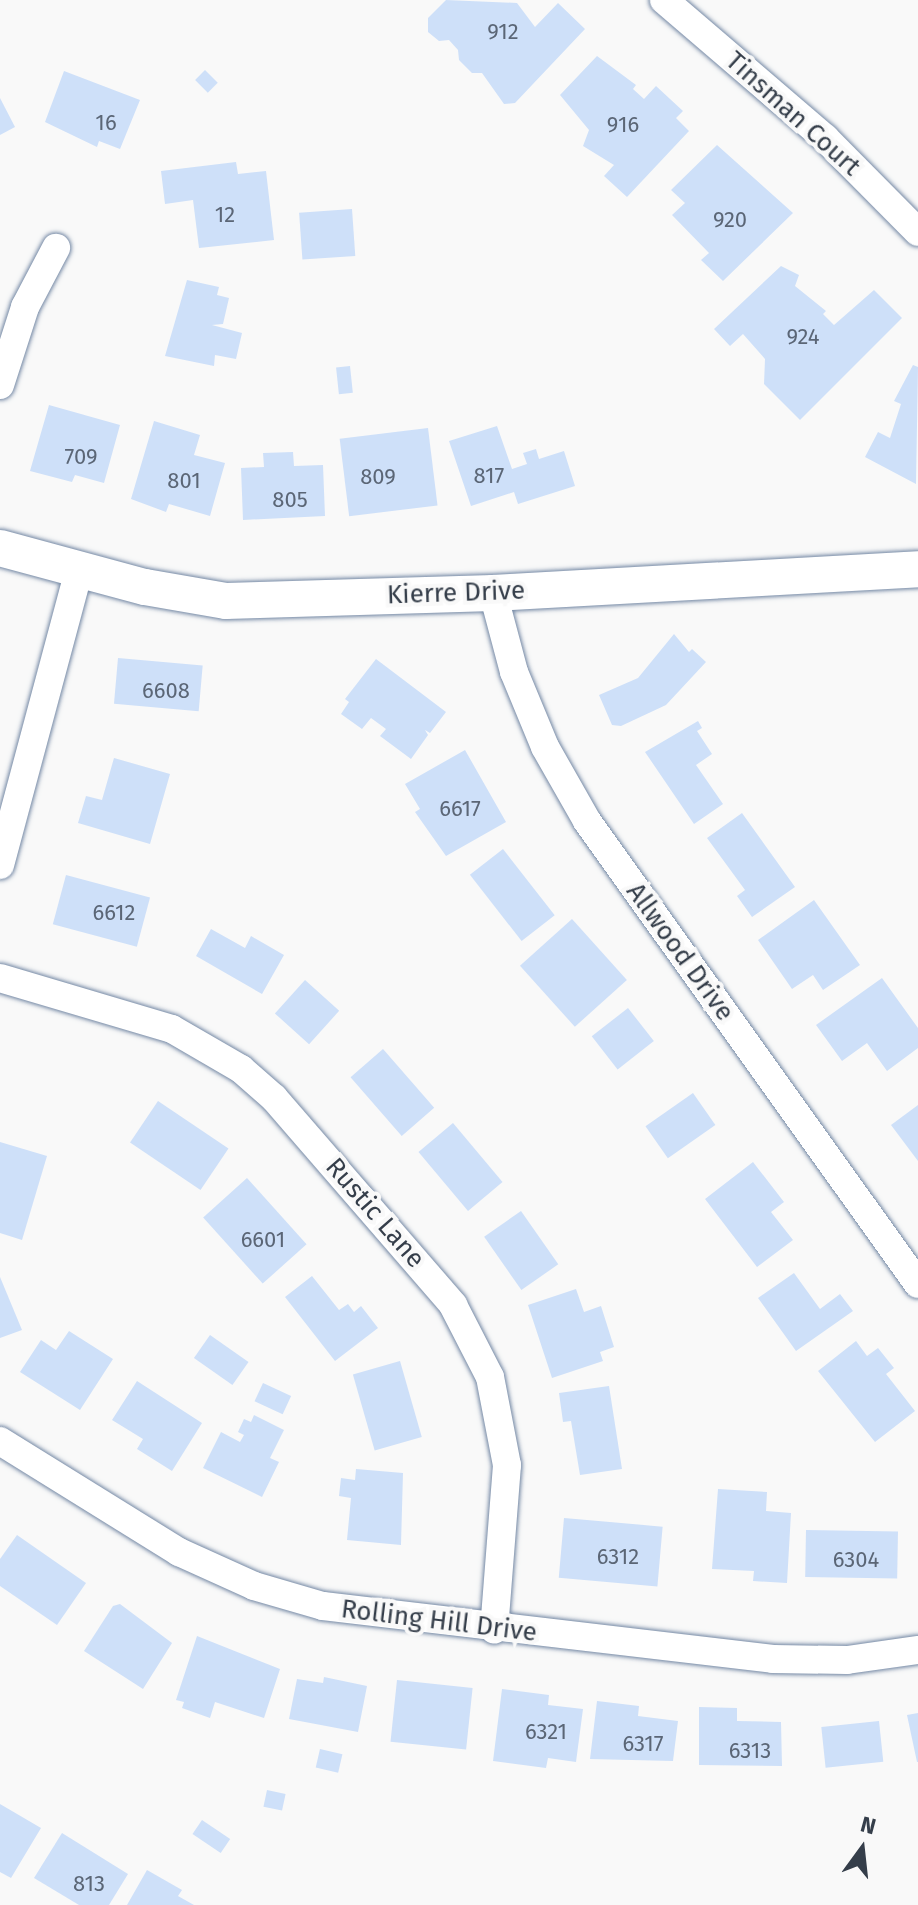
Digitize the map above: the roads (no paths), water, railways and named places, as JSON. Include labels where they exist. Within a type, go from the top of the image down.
[{"type":"street","name":"Tinsman Court","points":[[664,0],[825,138],[918,232]]},
{"type":"street","points":[[0,385],[25,307],[56,248]]},
{"type":"street","name":"Kierre Drive","points":[[0,548],[79,570],[226,601],[493,593],[918,569]]},
{"type":"street","points":[[0,865],[79,570]]},
{"type":"street","name":"Allwood Drive","points":[[493,593],[514,672],[545,747],[587,821],[918,1284]]},
{"type":"street","name":"Rustic Lane","points":[[0,978],[172,1029],[241,1069],[274,1098],[453,1305],[490,1377],[507,1465],[494,1629]]},
{"type":"street","name":"Rolling Hill Drive","points":[[0,1441],[179,1552],[254,1586],[366,1614],[773,1659],[847,1660],[918,1650]]}]
